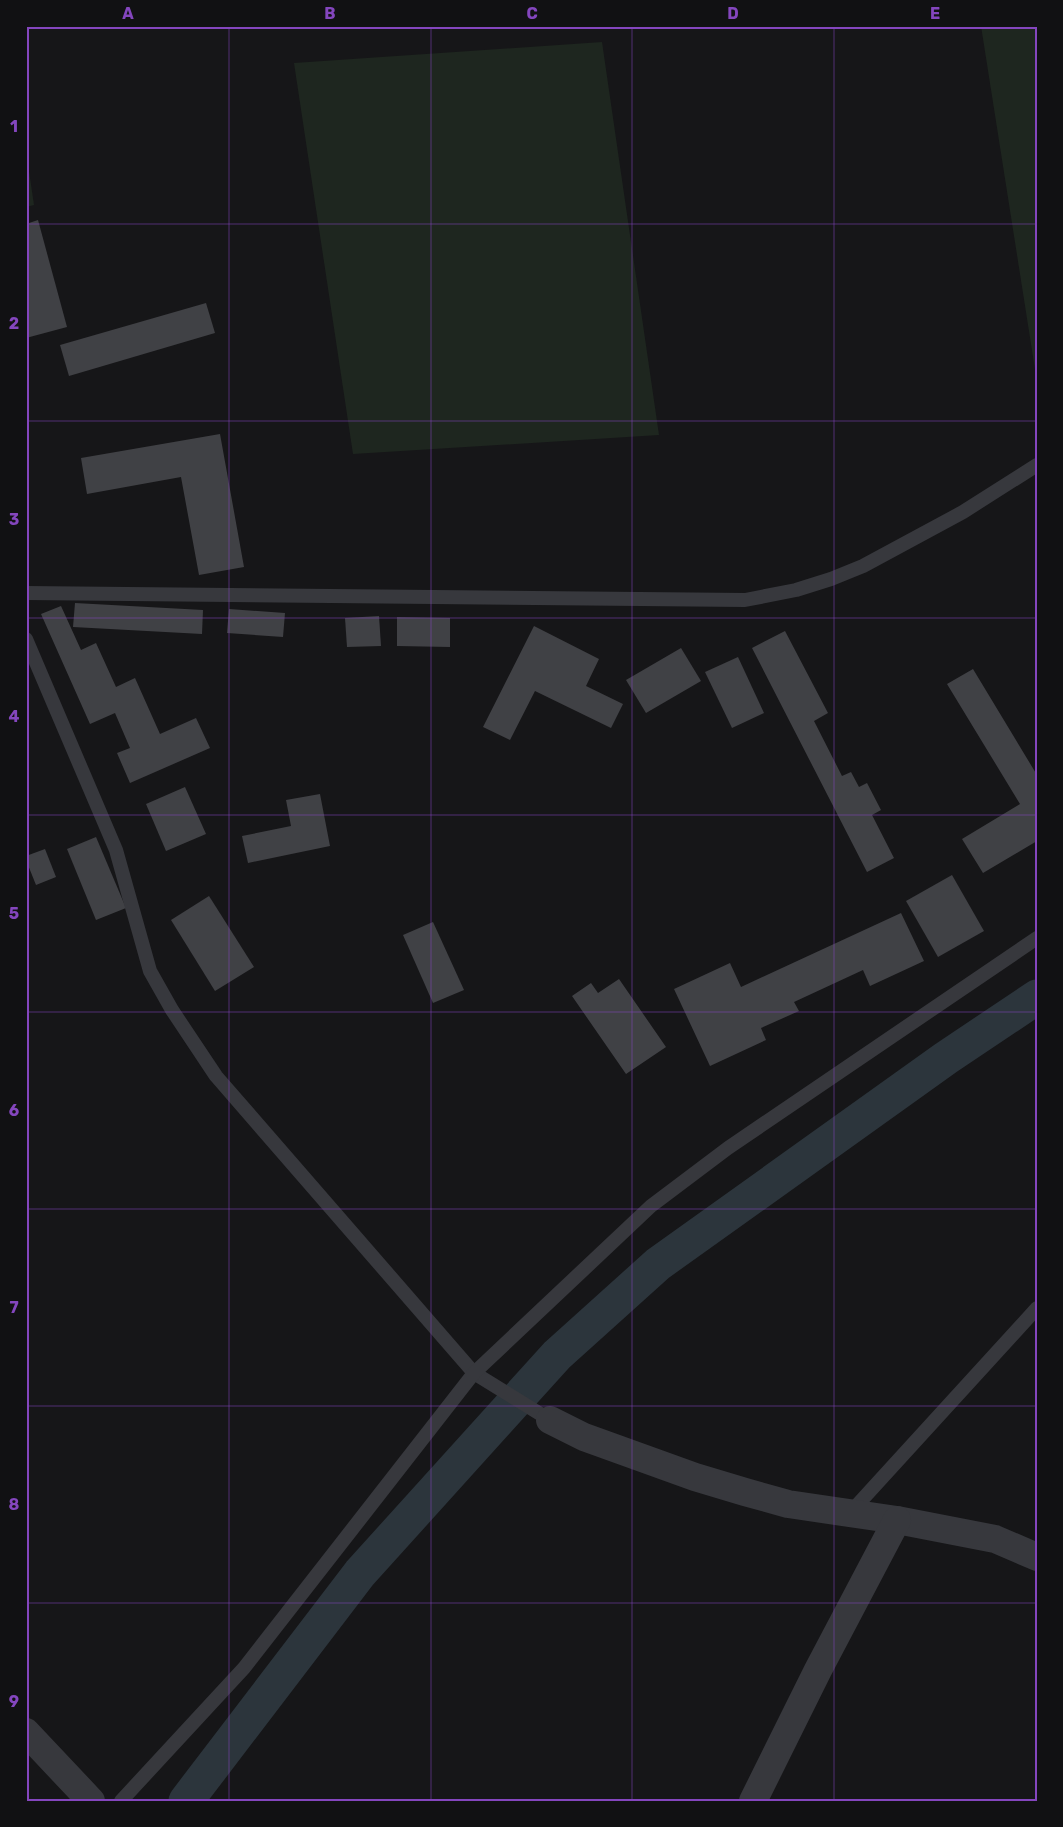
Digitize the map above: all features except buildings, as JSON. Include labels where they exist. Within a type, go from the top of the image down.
[{"type":"street","points":[[550,1420],[584,1437],[695,1477],[788,1504],[897,1520],[995,1539],[1037,1557]]},
{"type":"street","points":[[753,1801],[818,1670],[897,1520]]},
{"type":"street","points":[[26,1732],[90,1801]]},
{"type":"lane","points":[[26,593],[745,600],[796,590],[863,566],[963,512],[1037,465]]},
{"type":"lane","points":[[26,640],[116,850],[150,971],[172,1010],[216,1076],[474,1373],[550,1420]]},
{"type":"lane","points":[[121,1801],[244,1668],[474,1373],[659,1200],[728,1148],[1037,938]]},
{"type":"lane","points":[[849,1514],[1037,1308]]},
{"type":"shaded area","points":[[981,26],[1037,26],[1037,382]]},
{"type":"shaded area","points":[[602,42],[659,435],[353,454],[294,63]]},
{"type":"shaded area","points":[[26,151],[34,205],[26,207]]},
{"type":"waterway","points":[[186,1801],[360,1573],[557,1355],[658,1264],[946,1058],[1037,997]]}]
